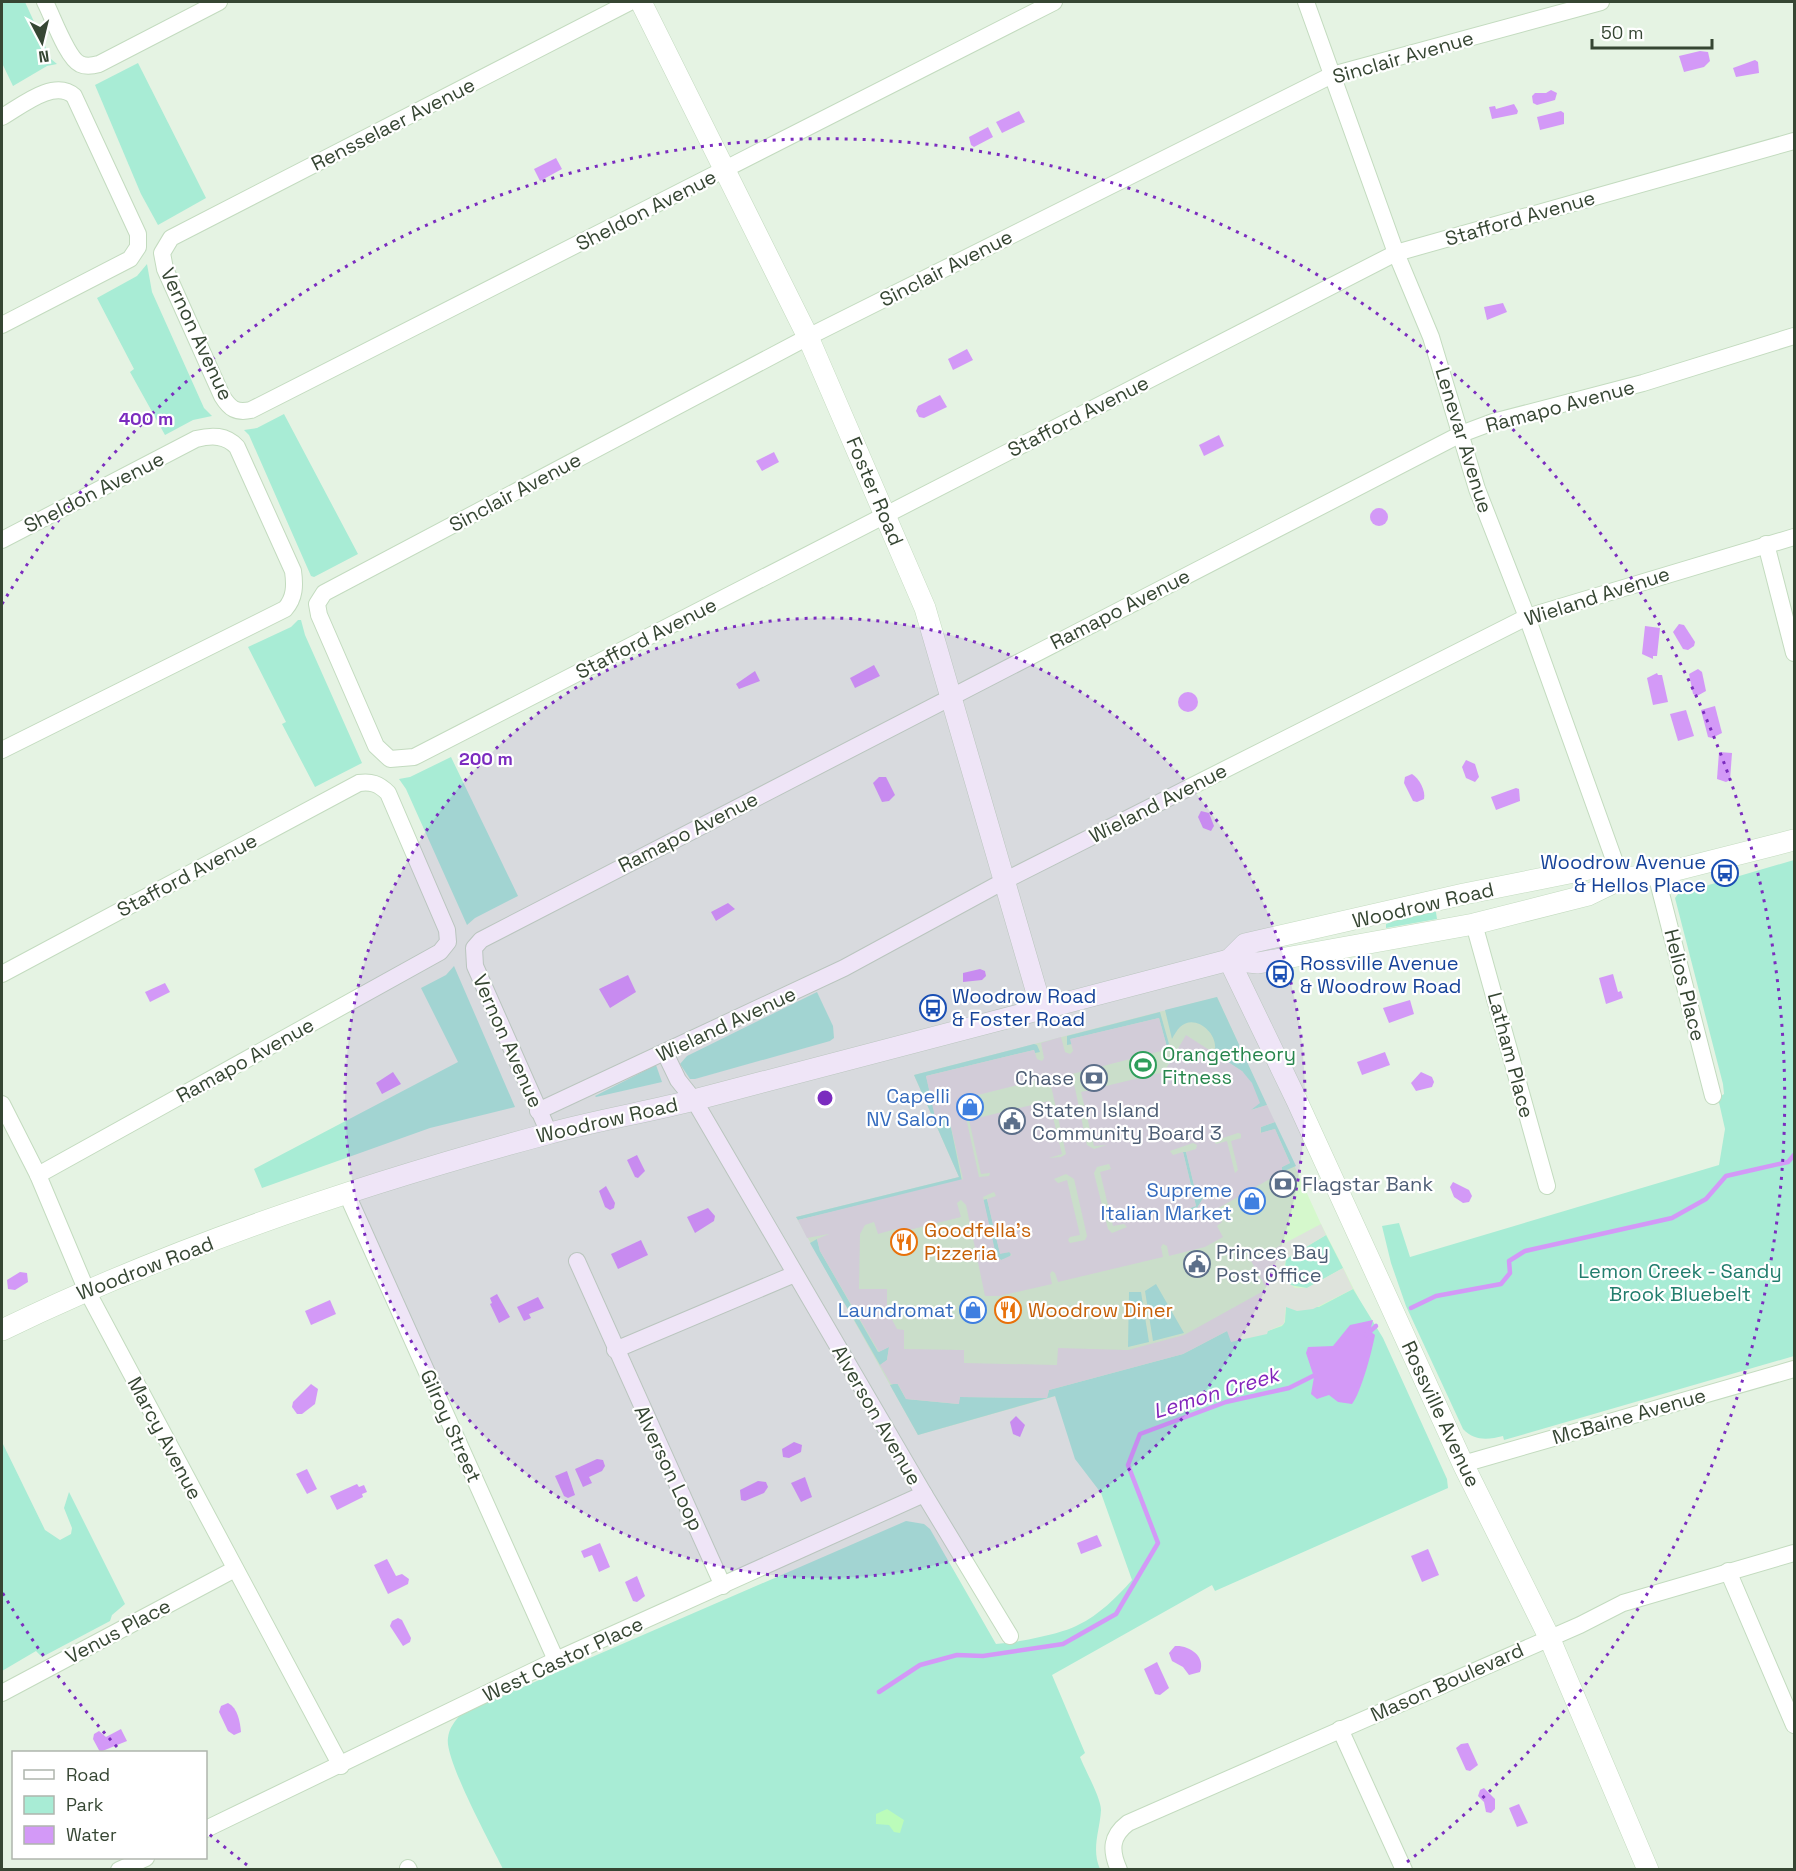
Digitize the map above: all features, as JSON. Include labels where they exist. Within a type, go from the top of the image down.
[{"type":"street","points":[[45,2],[70,55],[80,64],[99,64],[219,2]]},
{"type":"street","name":"Rensselaer Avenue","points":[[162,253],[171,238],[630,2]]},
{"type":"street","name":"Foster Road","points":[[641,2],[808,337],[925,608],[952,694],[1041,1007]]},
{"type":"street","name":"Sheldon Avenue","points":[[236,411],[251,410],[1054,2]]},
{"type":"street","name":"Lenevar Avenue","points":[[1306,2],[1396,253],[1431,337],[1477,489],[1527,616],[1621,879]]},
{"type":"street","name":"Sinclair Avenue","points":[[390,759],[376,747],[319,615],[319,599],[324,593],[808,337],[1332,75],[1601,2]]},
{"type":"street","points":[[2,117],[51,90],[69,92],[77,101],[138,234],[138,247],[130,259],[2,326]]},
{"type":"street","name":"Stafford Avenue","points":[[390,759],[414,758],[1396,253],[1794,141]]},
{"type":"street","name":"Vernon Avenue","points":[[162,253],[165,269],[222,396],[236,411]]},
{"type":"street","name":"Ramapo Avenue","points":[[474,948],[481,940],[952,694],[1461,434],[1493,422],[1643,383],[1794,336]]},
{"type":"street","name":"Sheldon Avenue","points":[[2,540],[196,439],[221,437],[230,440],[237,447],[292,571],[293,597],[285,609],[2,750]]},
{"type":"street","name":"Wieland Avenue","points":[[538,1111],[844,968],[1006,880],[1527,616],[1794,537]]},
{"type":"street","points":[[1766,544],[1794,653]]},
{"type":"street","name":"Stafford Avenue","points":[[2,974],[359,783],[375,783],[386,791],[393,803],[447,930],[448,942]]},
{"type":"street","name":"Woodrow Road","points":[[2,1330],[86,1289],[346,1192],[549,1133],[694,1100],[1041,1007],[1229,960],[1258,963],[1474,924],[1588,895],[1621,879],[1656,874],[1794,840]]},
{"type":"street","name":"Woodrow Road","points":[[1229,960],[1245,944],[1464,894],[1594,868],[1621,879]]},
{"type":"street","name":"Helios Place","points":[[1656,874],[1713,1096]]},
{"type":"street","points":[[1464,894],[1474,924]]},
{"type":"street","name":"Latham Place","points":[[1474,924],[1547,1186]]},
{"type":"street","name":"Ramapo Avenue","points":[[38,1175],[440,952],[448,942]]},
{"type":"street","name":"Vernon Avenue","points":[[474,948],[475,966],[549,1133]]},
{"type":"street","name":"Rossville Avenue","points":[[1229,960],[1301,1109],[1463,1464],[1549,1637],[1648,1869]]},
{"type":"street","name":"Alverson Avenue","points":[[665,1053],[678,1080],[694,1100],[924,1494],[1010,1636]]},
{"type":"street","name":"Marcy Avenue","points":[[2,1104],[38,1175],[86,1289],[341,1766]]},
{"type":"street","name":"Gilroy Street","points":[[346,1192],[556,1660]]},
{"type":"street","name":"Alverson Loop","points":[[577,1261],[615,1350],[723,1586]]},
{"type":"street","points":[[615,1350],[795,1274]]},
{"type":"street","name":"McBaine Avenue","points":[[1463,1464],[1794,1369]]},
{"type":"street","name":"West Castor Place","points":[[207,1830],[556,1660],[924,1494]]},
{"type":"street","name":"Mason Boulevard","points":[[1119,1869],[1113,1853],[1113,1841],[1119,1830],[1128,1823],[1580,1625],[1623,1603],[1794,1553]]},
{"type":"street","name":"Venus Place","points":[[2,1693],[235,1569]]},
{"type":"street","points":[[1728,1571],[1794,1725]]},
{"type":"street","points":[[1340,1729],[1404,1869]]},
{"type":"street","points":[[119,1869],[142,1859]]},
{"type":"shaded area","points":[[1217,997],[1321,1224],[1364,1309],[918,1435],[796,1217],[959,1177],[914,1075]]},
{"type":"shaded area","points":[[1159,1018],[1167,1047],[1165,1050],[1072,1074],[1087,1145],[1094,1149],[1107,1145],[1094,1146],[1081,1092],[1164,1072],[1186,1035],[1242,1071],[1252,1083],[1260,1103],[1251,1110],[1267,1105],[1275,1122],[1261,1127],[1260,1133],[1275,1129],[1290,1163],[1282,1167],[1282,1172],[1215,1210],[1222,1222],[1217,1226],[1223,1237],[1205,1247],[1169,1256],[1167,1246],[1163,1244],[1161,1247],[1163,1257],[1058,1282],[1052,1271],[1050,1274],[1052,1284],[1000,1296],[985,1296],[966,1205],[961,1200],[957,1203],[961,1217],[897,1233],[896,1229],[878,1234],[874,1222],[865,1225],[860,1234],[859,1289],[887,1289],[887,1310],[897,1329],[904,1330],[904,1349],[964,1350],[964,1363],[1057,1365],[1058,1348],[1128,1350],[1184,1335],[1267,1289],[1251,1261],[1321,1224],[1326,1235],[1286,1259],[1283,1271],[1285,1280],[1295,1288],[1307,1288],[1343,1268],[1353,1289],[1313,1309],[1297,1311],[1286,1307],[1284,1324],[1268,1331],[1267,1334],[1231,1342],[1227,1331],[1183,1354],[1049,1390],[1047,1398],[960,1397],[959,1404],[906,1399],[898,1384],[891,1384],[880,1365],[887,1360],[889,1347],[879,1352],[820,1251],[817,1239],[829,1234],[807,1238],[798,1220],[963,1179],[949,1118],[936,1122],[926,1076],[1034,1050],[1037,1059],[1042,1061],[1044,1058],[1041,1043],[1061,1037],[1065,1052],[1070,1054],[1073,1051],[1070,1039]],"holes":[[[1042,1079],[1050,1081],[1066,1154],[1049,1158],[1062,1154],[1049,1101],[969,1120],[981,1174],[990,1173],[989,1176],[979,1177],[962,1099]],[[1241,1134],[1241,1138],[1231,1141],[1238,1170],[1235,1173],[1227,1141],[1216,1144],[1214,1141]],[[1193,1143],[1197,1145],[1196,1149],[1186,1152],[1196,1194],[1207,1192],[1197,1208],[1187,1214],[1185,1210],[1196,1206],[1183,1152],[1173,1155],[1170,1151]],[[1109,1164],[1111,1169],[1100,1172],[1113,1226],[1124,1224],[1127,1227],[1112,1233],[1108,1229],[1094,1173],[1097,1167]],[[1066,1174],[1074,1179],[1087,1236],[1085,1240],[1070,1243],[1068,1240],[1070,1237],[1080,1235],[1067,1180],[1058,1183],[1054,1179]],[[994,1192],[996,1196],[987,1199],[1000,1254],[1009,1252],[1012,1255],[1001,1260],[996,1255],[983,1197]]]},
{"type":"green space","points":[[2,2],[25,2],[51,59],[57,64],[47,66],[13,86],[2,63]]},
{"type":"green space","points":[[138,63],[206,198],[158,225],[141,194],[95,85]]},
{"type":"green space","points":[[147,264],[152,292],[204,408],[212,416],[193,420],[165,435],[130,372],[134,369],[97,298],[137,276]]},
{"type":"green space","points":[[284,414],[358,554],[314,577],[311,576],[249,435],[244,430],[257,428]]},
{"type":"green space","points":[[301,620],[305,635],[362,763],[315,787],[282,724],[286,722],[248,647],[291,627]]},
{"type":"green space","points":[[451,757],[518,896],[475,918],[467,925],[406,789],[399,779],[410,777]]},
{"type":"green space","name":"Lemon Creek - Sandy Brook Bluebelt","points":[[1794,860],[1794,1356],[1504,1440],[1503,1436],[1487,1439],[1472,1436],[1463,1429],[1406,1306],[1391,1263],[1382,1226],[1399,1223],[1410,1257],[1719,1165],[1725,1129],[1718,1098],[1724,1094],[1723,1084],[1675,898],[1678,894]]},
{"type":"green space","points":[[1435,906],[1437,919],[1386,928],[1386,924]]},
{"type":"green space","points":[[454,966],[515,1107],[430,1128],[262,1188],[254,1169],[458,1062],[421,988],[446,975]]},
{"type":"green space","points":[[817,992],[833,1026],[834,1038],[830,1041],[695,1079],[690,1079],[680,1064],[687,1056]]},
{"type":"green space","points":[[1217,997],[1267,1105],[1251,1110],[1243,1072],[1214,1053],[1214,1039],[1205,1028],[1193,1022],[1186,1023],[1179,1028],[1172,1039],[1165,1010]]},
{"type":"green space","points":[[1160,1012],[1169,1044],[1167,1047],[1159,1018],[1071,1039],[1072,1044],[1067,1045],[1067,1036]]},
{"type":"green space","points":[[1034,1044],[1040,1052],[1035,1053],[1034,1050],[926,1076],[937,1122],[949,1118],[962,1181],[798,1220],[796,1217],[959,1177],[914,1075]]},
{"type":"green space","points":[[656,1065],[662,1082],[595,1096]]},
{"type":"green space","points":[[1275,1122],[1296,1166],[1282,1172],[1282,1167],[1290,1163],[1275,1129],[1261,1133],[1261,1127]]},
{"type":"green space","points":[[1183,1152],[1186,1152],[1196,1193],[1207,1192],[1197,1208],[1187,1214],[1184,1210],[1196,1206]]},
{"type":"green space","points":[[987,1199],[1000,1253],[1011,1252],[1010,1258],[1001,1260],[996,1256],[983,1200]]},
{"type":"green space","points":[[1326,1235],[1343,1268],[1307,1288],[1290,1285],[1284,1276],[1286,1259]]},
{"type":"green space","points":[[817,1239],[820,1251],[878,1352],[889,1347],[887,1360],[880,1365],[810,1243]]},
{"type":"green space","points":[[1156,1284],[1184,1333],[1153,1341],[1145,1291]]},
{"type":"green space","points":[[1353,1289],[1383,1338],[1447,1479],[1448,1488],[1215,1591],[1212,1585],[1052,1675],[1085,1753],[1080,1757],[1100,1805],[1096,1854],[1100,1869],[503,1869],[453,1764],[448,1738],[461,1714],[906,1521],[924,1524],[930,1529],[996,1644],[1038,1638],[1078,1625],[1107,1605],[1132,1580],[1101,1493],[1075,1459],[1055,1396],[918,1435],[890,1385],[897,1383],[906,1399],[958,1404],[960,1397],[1047,1398],[1049,1390],[1183,1354],[1227,1331],[1268,1331],[1282,1326],[1285,1322],[1286,1307],[1319,1307]]},
{"type":"green space","points":[[1129,1292],[1141,1292],[1149,1342],[1128,1347]]},
{"type":"green space","points":[[2,1442],[45,1530],[60,1540],[71,1534],[72,1528],[64,1508],[69,1492],[125,1604],[112,1615],[110,1621],[42,1657],[36,1651],[2,1671]]},
{"type":"sand","points":[[887,1809],[904,1820],[900,1833],[894,1832],[889,1825],[876,1824],[876,1814]]},
{"type":"water","points":[[1700,51],[1708,52],[1710,61],[1704,67],[1684,72],[1679,56]]},
{"type":"water","points":[[1755,60],[1758,62],[1759,73],[1736,77],[1733,68]]},
{"type":"water","points":[[1551,90],[1557,93],[1555,100],[1537,105],[1533,103],[1532,96],[1535,93],[1546,93]]},
{"type":"water","points":[[1514,104],[1518,111],[1517,114],[1492,119],[1489,107],[1495,106],[1496,109]]},
{"type":"water","points":[[1019,111],[1025,122],[1002,133],[996,122]]},
{"type":"water","points":[[1561,111],[1564,113],[1564,124],[1540,130],[1537,117]]},
{"type":"water","points":[[988,127],[993,137],[974,147],[971,145],[969,137]]},
{"type":"water","points":[[556,158],[562,169],[540,181],[534,169]]},
{"type":"water","points":[[1503,303],[1507,312],[1487,320],[1484,307]]},
{"type":"water","points":[[967,349],[973,360],[953,370],[948,359]]},
{"type":"water","points":[[940,395],[947,407],[924,418],[919,417],[916,411],[918,406]]},
{"type":"water","points":[[1219,435],[1224,446],[1204,456],[1199,445]]},
{"type":"water","points":[[774,452],[779,462],[762,471],[756,461]]},
{"type":"water","points":[[1379,508],[1385,511],[1388,517],[1385,523],[1379,526],[1373,523],[1370,517],[1373,511]]},
{"type":"water","points":[[1679,624],[1684,625],[1695,642],[1694,646],[1688,650],[1683,649],[1673,632]]},
{"type":"water","points":[[1645,626],[1660,628],[1657,656],[1653,656],[1653,659],[1642,654]]},
{"type":"water","points":[[874,665],[880,676],[855,688],[850,678]]},
{"type":"water","points":[[1698,669],[1702,672],[1706,691],[1697,696],[1693,694],[1689,674]]},
{"type":"water","points":[[755,671],[760,681],[739,689],[736,684]]},
{"type":"water","points":[[1657,673],[1662,675],[1668,702],[1653,705],[1647,678]]},
{"type":"water","points":[[1188,692],[1195,695],[1198,702],[1195,709],[1188,712],[1181,709],[1178,702],[1181,695]]},
{"type":"water","points":[[1715,706],[1722,733],[1712,738],[1708,737],[1701,710]]},
{"type":"water","points":[[1686,710],[1694,736],[1678,741],[1670,714]]},
{"type":"water","points":[[1719,752],[1732,753],[1730,780],[1726,782],[1717,779]]},
{"type":"water","points":[[1466,760],[1475,764],[1479,777],[1475,782],[1466,778],[1462,767]]},
{"type":"water","points":[[1412,774],[1424,792],[1424,799],[1417,802],[1413,801],[1404,783],[1405,777]]},
{"type":"water","points":[[879,777],[886,777],[895,795],[889,801],[882,802],[873,783]]},
{"type":"water","points":[[1519,789],[1520,801],[1496,810],[1491,797]]},
{"type":"water","points":[[1201,811],[1209,813],[1214,826],[1211,831],[1203,828],[1198,817]]},
{"type":"water","points":[[728,903],[735,909],[716,921],[711,912]]},
{"type":"water","points":[[980,969],[985,971],[986,976],[982,980],[963,982],[963,973]]},
{"type":"water","points":[[1613,974],[1618,992],[1621,991],[1623,998],[1606,1004],[1599,978]]},
{"type":"water","points":[[628,975],[636,992],[610,1008],[599,989]]},
{"type":"water","points":[[165,983],[170,992],[150,1002],[145,992]]},
{"type":"water","points":[[1410,1000],[1414,1014],[1389,1023],[1383,1008]]},
{"type":"water","points":[[1385,1052],[1390,1065],[1362,1075],[1357,1062]]},
{"type":"water","points":[[393,1072],[401,1084],[382,1094],[376,1083]]},
{"type":"water","points":[[1421,1072],[1432,1077],[1434,1082],[1432,1087],[1416,1091],[1411,1083]]},
{"type":"water","points":[[637,1155],[645,1171],[638,1178],[635,1177],[627,1160]]},
{"type":"water","points":[[1453,1182],[1469,1190],[1472,1196],[1469,1202],[1463,1203],[1454,1197],[1450,1187]]},
{"type":"water","points":[[606,1186],[615,1203],[614,1208],[610,1210],[605,1207],[599,1191]]},
{"type":"water","points":[[708,1208],[715,1216],[714,1221],[695,1233],[687,1217]]},
{"type":"water","points":[[641,1240],[648,1255],[618,1269],[611,1254]]},
{"type":"water","points":[[20,1272],[27,1273],[28,1282],[15,1290],[8,1289],[7,1280]]},
{"type":"water","points":[[497,1294],[510,1317],[499,1323],[490,1304],[492,1303],[490,1298]]},
{"type":"water","points":[[538,1297],[544,1308],[529,1314],[531,1318],[524,1321],[517,1307]]},
{"type":"water","points":[[330,1300],[336,1314],[311,1325],[305,1311]]},
{"type":"water","points":[[1373,1320],[1370,1331],[1375,1335],[1371,1351],[1362,1382],[1352,1404],[1338,1402],[1329,1395],[1317,1399],[1311,1394],[1314,1377],[1306,1353],[1308,1347],[1333,1346],[1350,1325]]},
{"type":"water","points":[[311,1384],[318,1389],[315,1404],[302,1414],[297,1414],[292,1407],[293,1402]]},
{"type":"water","points":[[1016,1416],[1025,1425],[1020,1437],[1013,1434],[1010,1422]]},
{"type":"water","points":[[794,1442],[802,1445],[801,1452],[789,1458],[783,1457],[782,1449]]},
{"type":"water","points":[[597,1459],[603,1460],[605,1466],[602,1471],[589,1477],[592,1483],[583,1487],[575,1469]]},
{"type":"water","points":[[307,1469],[317,1489],[307,1494],[296,1474]]},
{"type":"water","points":[[567,1471],[575,1495],[568,1498],[564,1496],[555,1476]]},
{"type":"water","points":[[805,1477],[812,1497],[801,1502],[791,1483]]},
{"type":"water","points":[[758,1481],[766,1482],[768,1487],[764,1493],[745,1501],[741,1500],[740,1490]]},
{"type":"water","points":[[357,1484],[359,1487],[364,1485],[367,1492],[362,1494],[363,1497],[337,1510],[330,1496]]},
{"type":"water","points":[[1097,1535],[1102,1546],[1081,1554],[1077,1543]]},
{"type":"water","points":[[600,1543],[610,1567],[599,1572],[592,1555],[584,1558],[581,1551]]},
{"type":"water","points":[[1428,1549],[1439,1575],[1422,1582],[1411,1556]]},
{"type":"water","points":[[387,1559],[396,1576],[402,1574],[409,1579],[408,1584],[388,1594],[374,1565]]},
{"type":"water","points":[[637,1576],[645,1596],[637,1602],[633,1601],[625,1582]]},
{"type":"water","points":[[398,1618],[402,1620],[411,1638],[410,1642],[403,1646],[390,1626],[392,1621]]},
{"type":"water","points":[[1175,1646],[1186,1647],[1198,1656],[1201,1661],[1200,1672],[1189,1675],[1183,1667],[1172,1661],[1169,1653]]},
{"type":"water","points":[[1157,1662],[1169,1688],[1160,1695],[1155,1694],[1144,1669]]},
{"type":"water","points":[[228,1703],[236,1712],[240,1724],[241,1732],[234,1735],[228,1731],[219,1712],[221,1706]]},
{"type":"water","points":[[121,1729],[127,1741],[99,1751],[93,1739],[94,1734],[99,1731],[106,1737]]},
{"type":"water","points":[[1468,1743],[1478,1765],[1470,1771],[1466,1770],[1456,1748]]},
{"type":"water","points":[[1484,1788],[1495,1799],[1495,1809],[1491,1813],[1486,1812],[1484,1802],[1478,1796],[1480,1790]]},
{"type":"water","points":[[1519,1804],[1528,1823],[1517,1827],[1509,1808]]},
{"type":"waterway","name":"Lemon Creek","points":[[1411,1308],[1436,1296],[1501,1284],[1510,1273],[1509,1261],[1525,1251],[1672,1218],[1706,1199],[1726,1176],[1788,1162],[1794,1155]]},
{"type":"waterway","name":"Lemon Creek","points":[[1366,1335],[1376,1326]]},
{"type":"waterway","name":"Lemon Creek","points":[[879,1692],[920,1665],[957,1655],[983,1656],[1063,1644],[1116,1614],[1158,1543],[1128,1465],[1140,1434],[1226,1402],[1289,1388],[1317,1374]]},
{"type":"place","name":"Woodrow Avenue & Hellos Place","points":[[1725,873]]},
{"type":"place","name":"Rossville Avenue & Woodrow Road","points":[[1280,974]]},
{"type":"place","name":"Woodrow Road & Foster Road","points":[[933,1008]]},
{"type":"place","name":"Orangetheory Fitness","points":[[1143,1065]]},
{"type":"place","name":"Chase","points":[[1094,1078]]},
{"type":"place","name":"Capelli NV Salon","points":[[970,1107]]},
{"type":"place","name":"Staten Island Community Board 3","points":[[1012,1121]]},
{"type":"place","name":"Flagstar Bank","points":[[1283,1184]]},
{"type":"place","name":"Supreme Italian Market","points":[[1252,1201]]},
{"type":"place","name":"Goodfella's Pizzeria","points":[[904,1242]]},
{"type":"place","name":"Princes Bay Post Office","points":[[1197,1264]]},
{"type":"place","name":"Laundromat","points":[[973,1310]]},
{"type":"place","name":"Woodrow Diner","points":[[1008,1310]]}]
